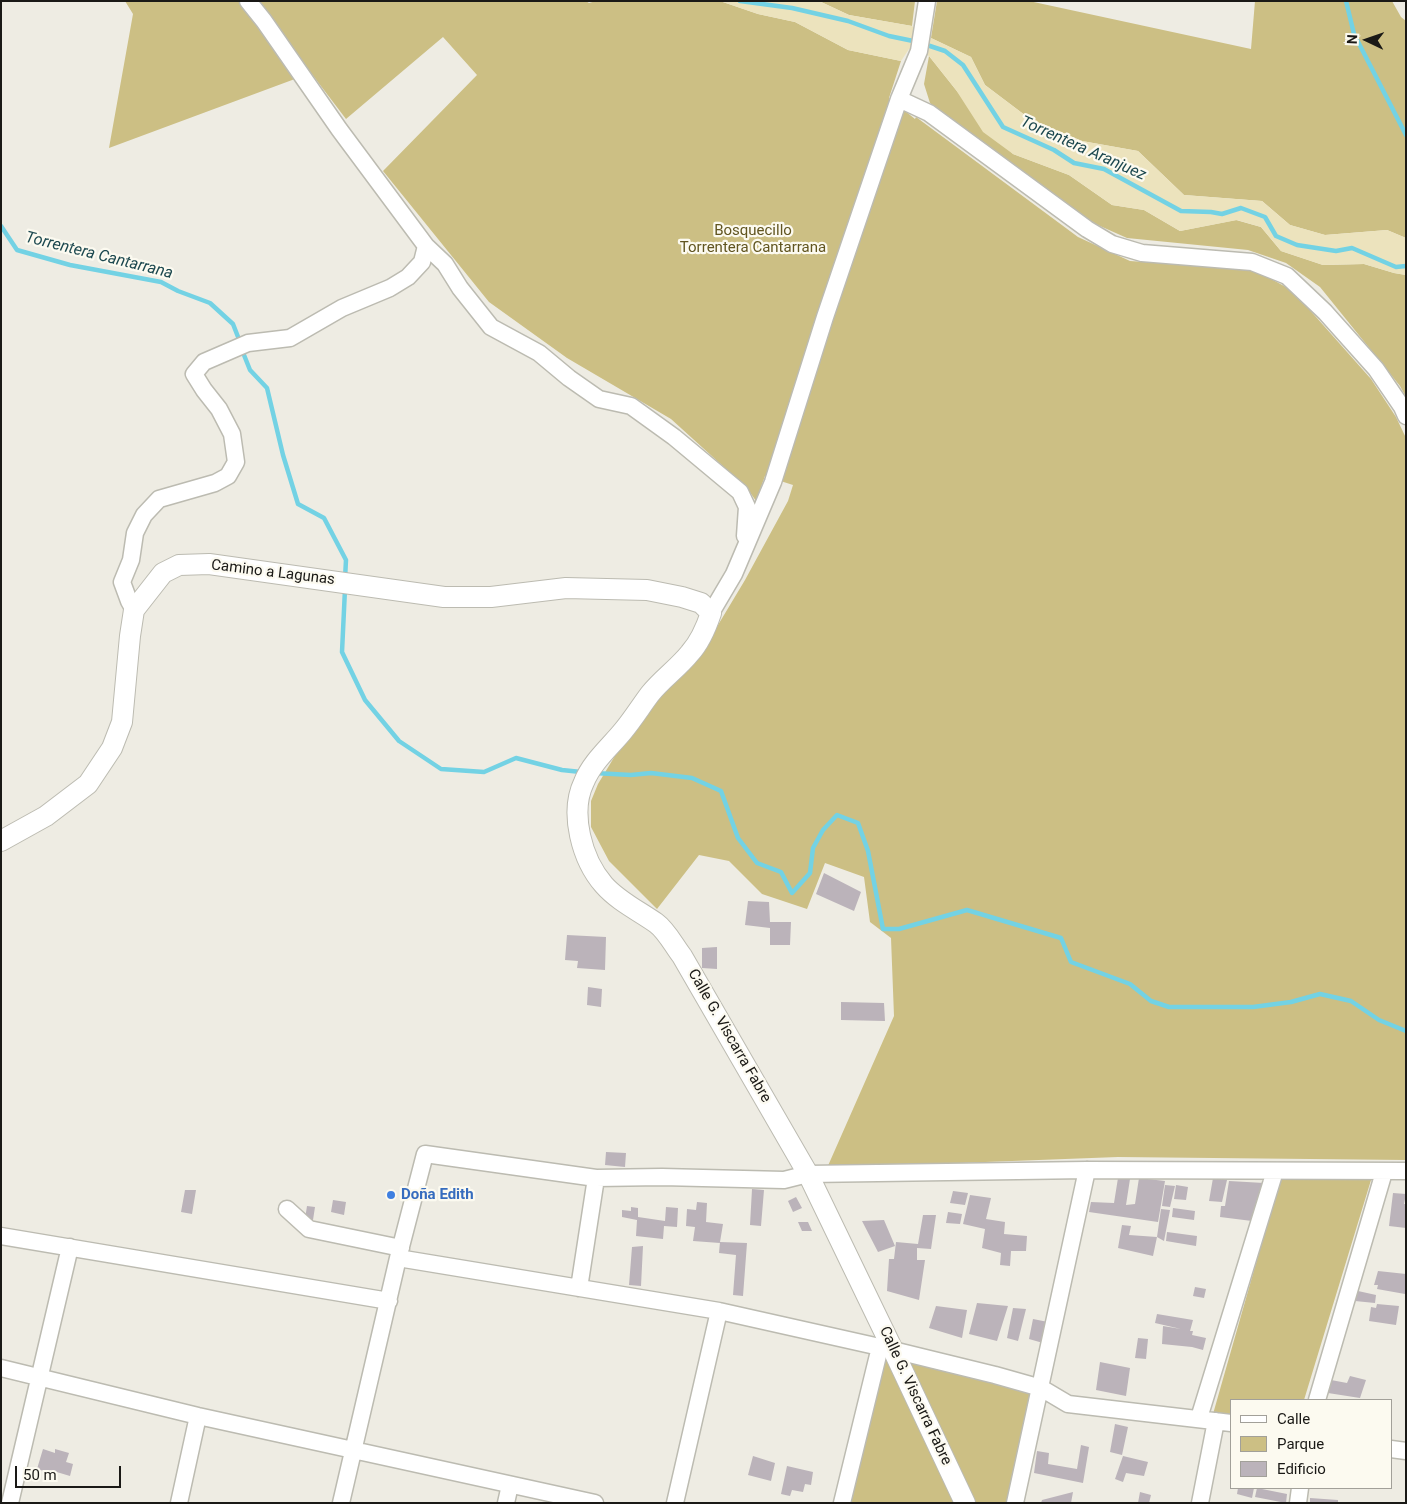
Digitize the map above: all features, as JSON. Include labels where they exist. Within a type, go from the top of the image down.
[{"type":"street","points":[[248,1],[339,129],[426,246],[445,264],[460,288],[491,327],[539,353],[569,378],[599,398],[631,406],[674,436],[740,492],[747,507],[746,534],[734,574]]},
{"type":"street","points":[[712,614],[734,574],[773,482],[822,327],[898,99],[921,43],[927,1]]},
{"type":"street","points":[[898,99],[929,113],[1087,228],[1112,244],[1142,253],[1252,262],[1287,276],[1325,312],[1376,369],[1406,416]]},
{"type":"street","points":[[1,841],[46,816],[88,784],[112,748],[122,722],[134,610],[122,582],[131,560],[136,533],[144,515],[159,499],[215,483],[228,476],[236,462],[232,434],[219,409],[194,374],[204,362],[248,343],[290,338],[342,308],[390,288],[408,277],[422,262],[426,246]]},
{"type":"street","name":"Camino a Lagunas","points":[[134,610],[164,573],[179,565],[209,564],[444,596],[491,597],[566,588],[647,590],[682,596],[701,602],[712,614]]},
{"type":"street","name":"Calle G. Viscarra Fabre","points":[[712,614],[706,630],[691,653],[651,693],[624,730],[594,764],[584,782],[579,797],[578,825],[583,848],[590,864],[604,886],[658,924],[682,956],[808,1174],[887,1348],[965,1503]]},
{"type":"street","points":[[341,1503],[425,1154],[596,1178],[662,1177],[784,1180],[808,1174],[1087,1170],[1406,1171]]},
{"type":"street","points":[[1015,1503],[1087,1170]]},
{"type":"street","points":[[1199,1418],[1275,1171]]},
{"type":"street","points":[[1317,1399],[1384,1172]]},
{"type":"street","points":[[580,1288],[596,1178]]},
{"type":"street","points":[[287,1209],[309,1229],[400,1253],[580,1288],[719,1311],[887,1348],[1041,1388],[1068,1404],[1224,1422],[1200,1503]]},
{"type":"street","points":[[1,1236],[389,1301]]},
{"type":"street","points":[[10,1503],[38,1377],[70,1248]]},
{"type":"street","points":[[675,1503],[719,1311]]},
{"type":"street","points":[[842,1503],[887,1348]]},
{"type":"street","points":[[1,1368],[198,1416],[594,1503]]},
{"type":"street","points":[[179,1503],[198,1416]]},
{"type":"street","points":[[1392,1448],[1406,1451]]},
{"type":"street","points":[[506,1503],[510,1485]]},
{"type":"street","points":[[1298,1503],[1300,1489]]},
{"type":"green space","name":"Bosquecillo Torrentera Cantarrana","points":[[125,1],[586,1],[589,3],[596,1],[720,1],[758,14],[795,22],[848,50],[901,61],[889,98],[915,119],[916,117],[1078,237],[1130,261],[1255,270],[1293,291],[1371,379],[1396,417],[1406,438],[1406,1160],[1118,1157],[827,1168],[894,1016],[891,938],[870,922],[864,877],[825,863],[807,909],[762,894],[729,861],[699,855],[657,909],[609,861],[591,827],[591,801],[598,784],[648,701],[709,640],[745,580],[788,501],[793,485],[765,476],[756,501],[747,488],[671,419],[567,358],[489,302],[383,171],[477,75],[443,37],[346,119],[311,73],[109,148],[133,14]]},
{"type":"green space","points":[[819,1],[915,1],[912,26],[849,15]]},
{"type":"green space","points":[[937,1],[1029,1],[1251,49],[1255,1],[1392,1],[1401,17],[1406,21],[1406,238],[1387,230],[1325,235],[1290,225],[1262,201],[1184,195],[1138,151],[1082,141],[1030,119],[985,85],[971,57],[931,38]]},
{"type":"green space","points":[[929,56],[956,90],[1013,154],[1069,175],[1112,205],[1144,210],[1180,231],[1236,220],[1261,227],[1281,251],[1323,265],[1364,264],[1406,275],[1406,397],[1400,386],[1320,287],[1286,263],[1248,250],[1127,238],[1091,222],[948,119],[930,103],[924,84]]},
{"type":"green space","points":[[1280,1179],[1371,1180],[1304,1399],[1230,1399],[1230,1417],[1213,1414]]},
{"type":"green space","points":[[886,1356],[954,1503],[850,1503]]},
{"type":"green space","points":[[906,1358],[991,1376],[1033,1396],[1010,1503],[973,1503]]},
{"type":"sand","points":[[720,1],[819,1],[849,15],[912,26],[923,36],[971,57],[985,85],[1030,119],[1082,141],[1138,151],[1184,195],[1262,201],[1290,225],[1325,235],[1387,230],[1406,238],[1406,275],[1364,264],[1323,265],[1281,251],[1261,227],[1237,220],[1180,231],[1144,210],[1112,205],[1069,175],[1013,154],[983,132],[956,90],[929,56],[909,49],[901,61],[848,50],[795,22],[758,14]]},
{"type":"building","points":[[824,873],[861,892],[854,911],[816,894]]},
{"type":"building","points":[[748,901],[769,902],[770,922],[791,922],[790,945],[770,945],[770,928],[745,925]]},
{"type":"building","points":[[567,935],[606,937],[605,970],[577,968],[578,961],[565,960]]},
{"type":"building","points":[[717,947],[717,969],[702,968],[702,948]]},
{"type":"building","points":[[588,987],[602,989],[601,1007],[587,1005]]},
{"type":"building","points":[[841,1002],[884,1003],[885,1021],[841,1020]]},
{"type":"building","points":[[606,1152],[626,1153],[625,1167],[605,1165]]},
{"type":"building","points":[[1118,1178],[1130,1179],[1126,1205],[1135,1204],[1139,1178],[1165,1181],[1158,1222],[1089,1212],[1091,1202],[1114,1203]]},
{"type":"building","points":[[1213,1178],[1227,1180],[1222,1202],[1209,1201]]},
{"type":"building","points":[[1229,1181],[1264,1183],[1252,1221],[1220,1217],[1221,1206],[1225,1206]]},
{"type":"building","points":[[1165,1185],[1175,1186],[1170,1207],[1162,1206]]},
{"type":"building","points":[[1176,1185],[1188,1187],[1186,1200],[1174,1199]]},
{"type":"building","points":[[752,1189],[764,1190],[761,1226],[750,1225]]},
{"type":"building","points":[[185,1190],[196,1190],[192,1214],[181,1212]]},
{"type":"building","points":[[953,1191],[968,1193],[965,1205],[950,1203]]},
{"type":"building","points":[[1393,1193],[1406,1194],[1404,1204],[1406,1204],[1406,1228],[1389,1226]]},
{"type":"building","points":[[970,1195],[991,1198],[986,1219],[1005,1222],[1004,1234],[1027,1236],[1026,1251],[1011,1251],[1010,1266],[1000,1265],[1001,1253],[982,1248],[985,1229],[963,1224]]},
{"type":"building","points":[[796,1197],[802,1208],[793,1212],[788,1201]]},
{"type":"building","points":[[333,1200],[346,1202],[344,1215],[331,1212]]},
{"type":"building","points":[[697,1202],[707,1203],[706,1222],[723,1224],[720,1242],[747,1243],[743,1296],[733,1295],[736,1255],[719,1253],[720,1243],[693,1241],[695,1227],[686,1226],[687,1209],[696,1210]]},
{"type":"building","points":[[307,1206],[315,1207],[313,1220],[305,1219]]},
{"type":"building","points":[[631,1207],[638,1208],[638,1217],[665,1221],[666,1207],[678,1208],[677,1227],[664,1226],[663,1239],[636,1236],[637,1220],[622,1217],[622,1210],[631,1211]]},
{"type":"building","points":[[1173,1208],[1195,1211],[1194,1220],[1172,1217]]},
{"type":"building","points":[[1161,1209],[1170,1210],[1164,1241],[1157,1237]]},
{"type":"building","points":[[948,1212],[962,1214],[960,1224],[946,1223]]},
{"type":"building","points":[[923,1215],[936,1215],[931,1249],[917,1248],[917,1260],[925,1260],[919,1300],[887,1291],[889,1259],[894,1259],[896,1242],[918,1244]]},
{"type":"building","points":[[884,1220],[895,1246],[878,1252],[862,1221]]},
{"type":"building","points":[[798,1222],[808,1222],[812,1231],[802,1231]]},
{"type":"building","points":[[1122,1225],[1131,1226],[1129,1235],[1157,1237],[1153,1256],[1118,1248]]},
{"type":"building","points":[[1167,1232],[1197,1236],[1196,1246],[1166,1241]]},
{"type":"building","points":[[643,1246],[641,1286],[629,1285],[632,1247]]},
{"type":"building","points":[[1378,1271],[1406,1274],[1405,1294],[1377,1289],[1378,1285],[1374,1285]]},
{"type":"building","points":[[1195,1287],[1206,1289],[1204,1298],[1193,1296]]},
{"type":"building","points":[[1358,1291],[1376,1295],[1375,1303],[1355,1301]]},
{"type":"building","points":[[977,1303],[1008,1306],[997,1341],[969,1334]]},
{"type":"building","points":[[1377,1304],[1399,1306],[1396,1325],[1369,1321],[1371,1307],[1376,1308]]},
{"type":"building","points":[[936,1306],[967,1310],[962,1338],[929,1328]]},
{"type":"building","points":[[1013,1308],[1026,1309],[1018,1341],[1007,1338]]},
{"type":"building","points":[[1157,1314],[1193,1320],[1190,1331],[1193,1331],[1192,1335],[1206,1338],[1203,1350],[1162,1344],[1163,1326],[1181,1329],[1155,1323]]},
{"type":"building","points":[[1033,1319],[1048,1322],[1043,1343],[1029,1339]]},
{"type":"building","points":[[1138,1338],[1148,1339],[1146,1359],[1135,1358]]},
{"type":"building","points":[[1100,1362],[1130,1368],[1126,1396],[1096,1390]]},
{"type":"building","points":[[1350,1376],[1366,1380],[1360,1398],[1328,1393],[1331,1380],[1347,1383]]},
{"type":"building","points":[[1115,1424],[1128,1427],[1122,1455],[1110,1452]]},
{"type":"building","points":[[1081,1445],[1089,1447],[1083,1483],[1034,1473],[1037,1451],[1049,1453],[1048,1464],[1077,1469]]},
{"type":"building","points":[[43,1449],[55,1453],[55,1449],[69,1453],[66,1462],[73,1464],[70,1476],[50,1470],[50,1473],[37,1469]]},
{"type":"building","points":[[753,1456],[775,1463],[771,1481],[748,1475]]},
{"type":"building","points":[[1123,1456],[1148,1462],[1144,1476],[1126,1473],[1123,1482],[1115,1479]]},
{"type":"building","points":[[787,1466],[813,1472],[811,1485],[805,1484],[803,1492],[792,1490],[790,1496],[781,1494]]},
{"type":"building","points":[[1238,1489],[1254,1489],[1252,1498],[1237,1494]]},
{"type":"building","points":[[1257,1489],[1287,1494],[1286,1503],[1255,1497]]},
{"type":"building","points":[[1073,1492],[1071,1503],[1041,1503],[1042,1500]]},
{"type":"building","points":[[1140,1492],[1151,1495],[1149,1503],[1138,1503]]},
{"type":"building","points":[[1310,1498],[1338,1500],[1338,1503],[1310,1503]]},
{"type":"waterway","name":"Torrentera Aranjuez","points":[[740,1],[792,8],[848,21],[889,36],[918,42],[945,51],[963,65],[1003,127],[1054,150],[1074,163],[1104,169],[1181,211],[1222,214],[1241,208],[1265,217],[1276,236],[1297,245],[1336,251],[1352,248],[1396,267],[1406,266]]},
{"type":"waterway","points":[[1346,1],[1354,34],[1406,135]]},
{"type":"waterway","name":"Torrentera Cantarrana","points":[[1,226],[17,250],[70,265],[161,282],[178,291],[210,303],[233,324],[240,342]]},
{"type":"waterway","name":"Torrentera Cantarrana","points":[[242,350],[250,370],[267,388],[283,455],[298,504],[324,518],[346,560],[345,579]]},
{"type":"waterway","name":"Torrentera Cantarrana","points":[[345,589],[342,652],[365,700],[399,741],[441,769],[484,772],[516,758],[562,770],[581,772]]},
{"type":"waterway","name":"Torrentera Cantarrana","points":[[594,773],[631,775],[651,773],[692,778],[721,791],[738,838],[757,863],[781,872],[792,893],[810,873],[813,848],[823,830],[837,815],[858,823],[868,851],[883,929],[899,929],[967,910],[1061,938],[1071,962],[1130,984],[1151,1001],[1169,1007],[1253,1007],[1291,1002],[1320,994],[1351,1001],[1379,1020],[1406,1031]]},
{"type":"place","name":"Doña Edith","points":[[391,1195]]}]
